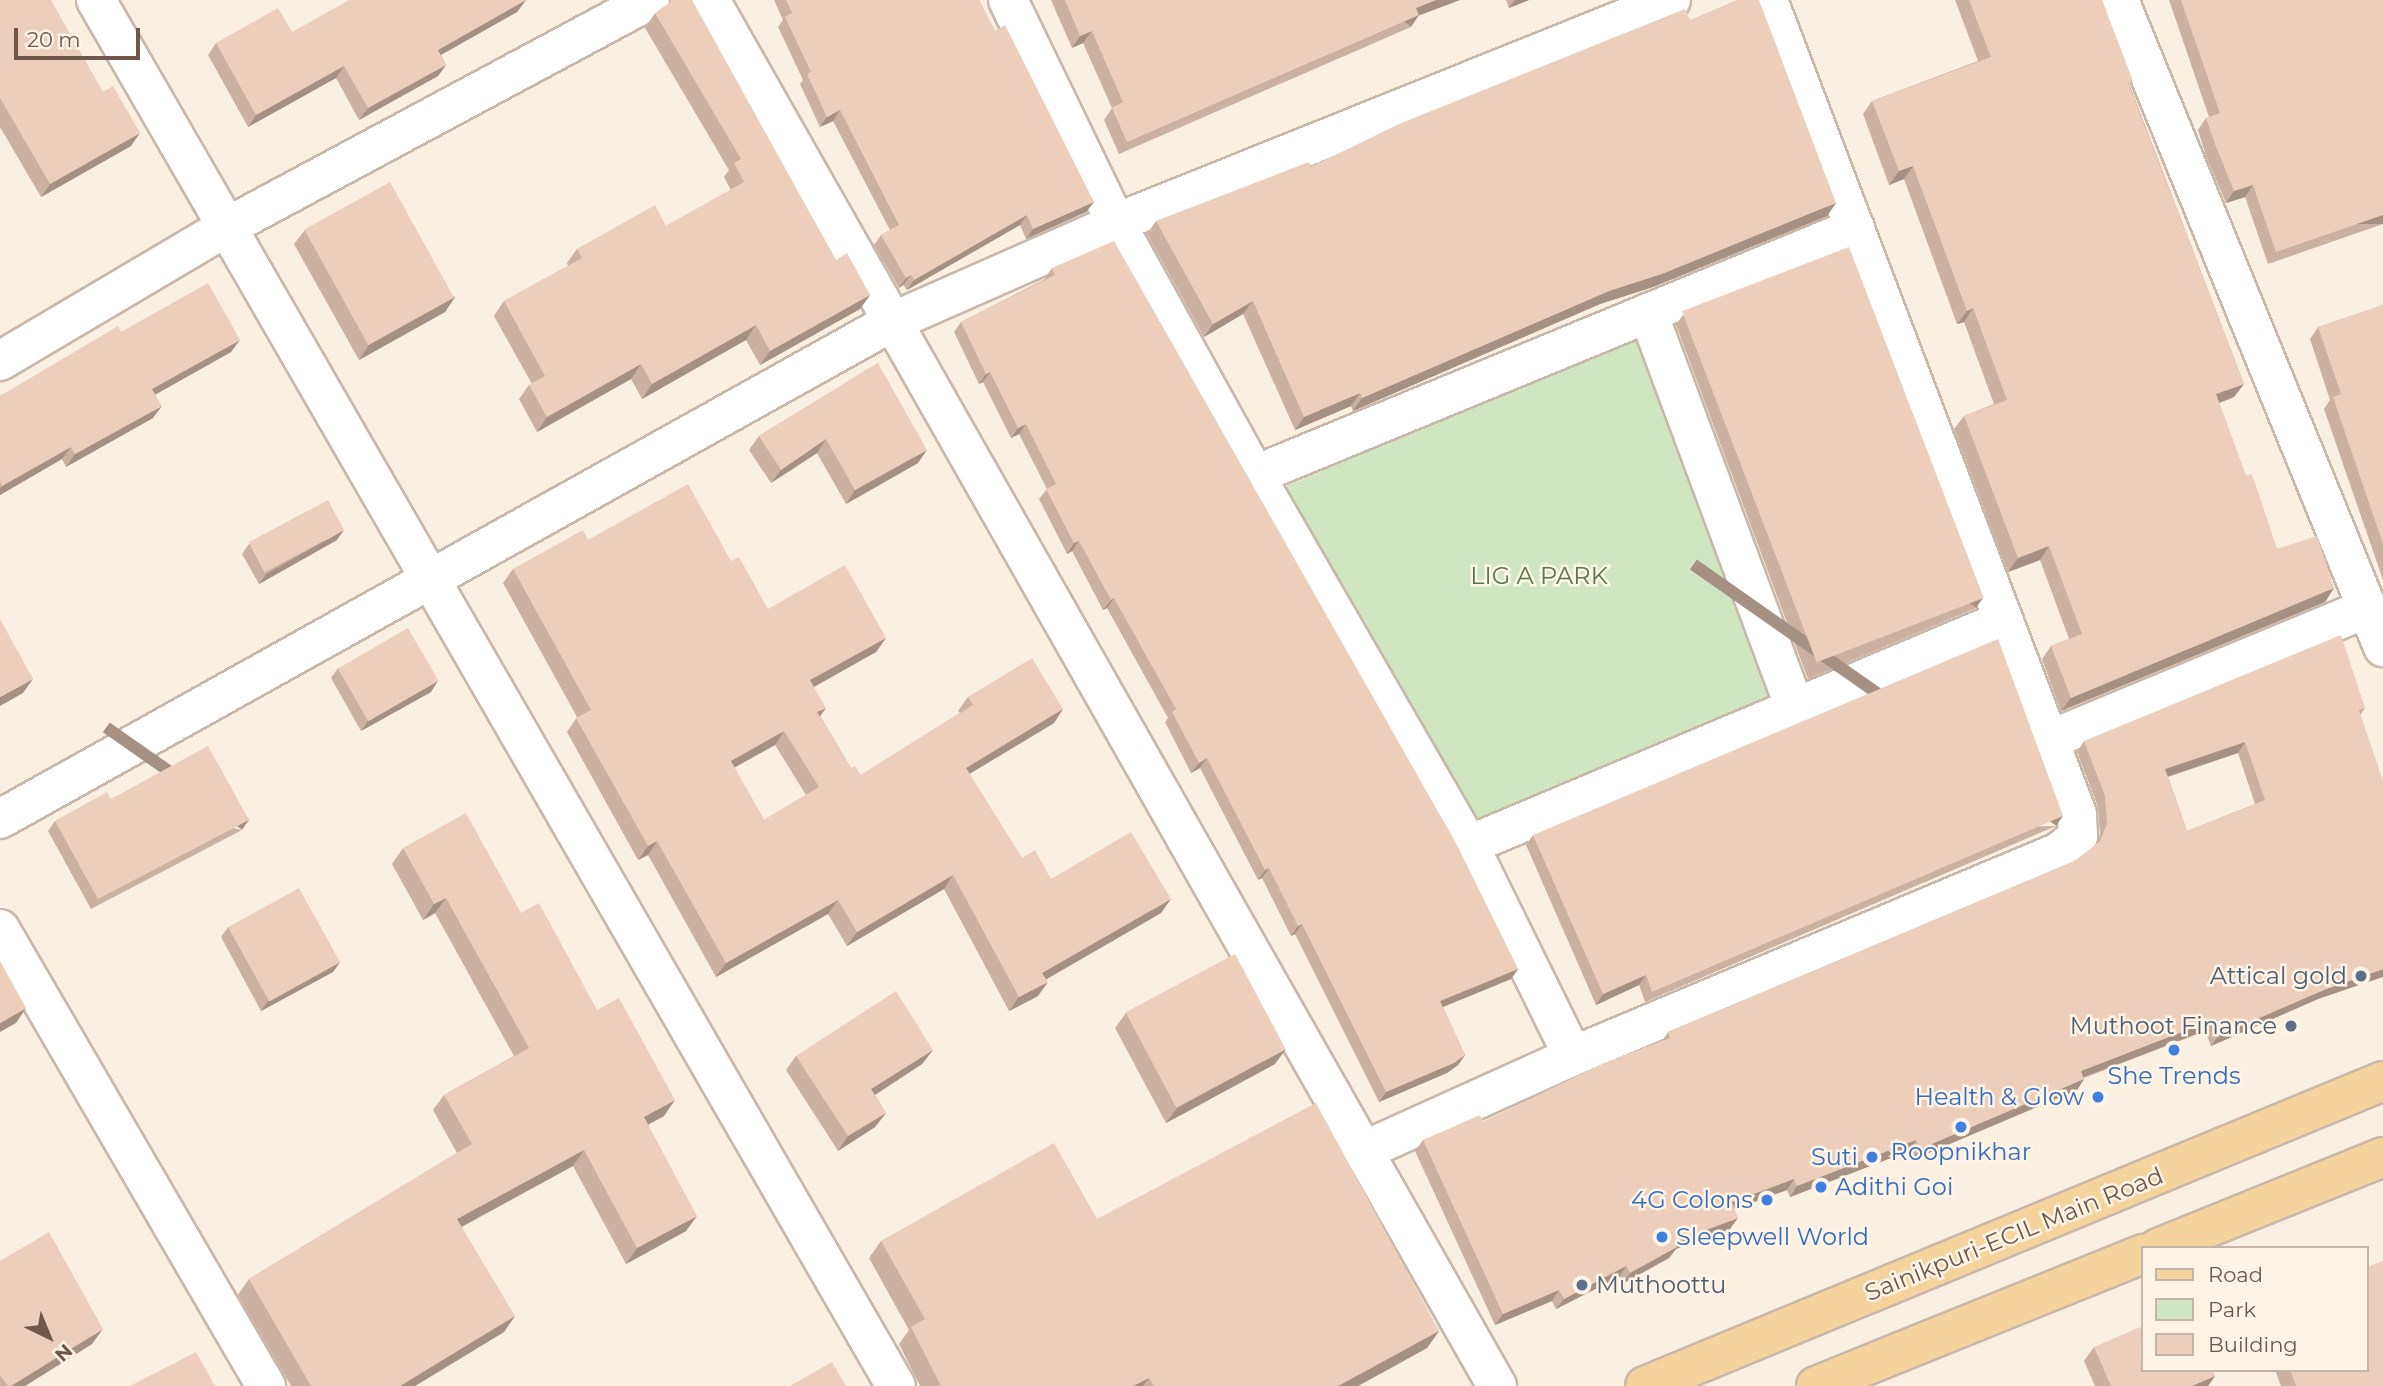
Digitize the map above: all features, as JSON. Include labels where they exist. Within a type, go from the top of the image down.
[{"type":"main road","name":"Sainikpuri-ECIL Main Road","points":[[1645,1386],[2383,1081]]},
{"type":"main road","points":[[2163,1246],[2383,1157]]},
{"type":"main road","points":[[1816,1386],[2142,1254]]},
{"type":"street","points":[[96,0],[225,228],[896,1386]]},
{"type":"street","points":[[0,361],[225,228],[650,0]]},
{"type":"street","points":[[710,0],[1497,1386]]},
{"type":"street","points":[[1009,0],[1116,223],[1255,475],[1469,845],[1573,1056]]},
{"type":"street","points":[[0,820],[431,583],[892,322],[1116,223],[1671,0]]},
{"type":"street","points":[[1363,1152],[1573,1056],[2059,852],[2078,836],[2077,814],[1768,0]]},
{"type":"street","points":[[2119,0],[2383,647]]},
{"type":"street","points":[[1255,475],[1855,228]]},
{"type":"street","points":[[1648,313],[1795,708]]},
{"type":"street","points":[[2049,740],[2367,608]]},
{"type":"street","points":[[1469,845],[2004,620]]},
{"type":"street","points":[[0,929],[266,1386]]},
{"type":"green space","name":"LIG A PARK","points":[[1639,335],[1776,700],[1478,823],[1282,488]]},
{"type":"building","points":[[0,0],[51,0],[103,92],[113,86],[140,133],[50,184],[0,98]]},
{"type":"building","points":[[349,0],[526,0],[438,50],[446,65],[368,108],[344,66],[256,115],[216,43],[278,8],[292,32]]},
{"type":"building","points":[[673,0],[692,0],[836,260],[847,253],[870,295],[770,351],[756,325],[652,384],[641,364],[547,417],[529,385],[545,376],[504,301],[582,258],[577,249],[655,205],[666,226],[744,182],[734,163],[741,159],[655,13]]},
{"type":"building","points":[[786,0],[979,0],[995,31],[1005,25],[1094,202],[1033,229],[1027,215],[914,280],[911,275],[906,278],[881,235],[899,225],[840,110],[827,117],[807,74],[811,72],[785,17],[792,13]]},
{"type":"building","points":[[1065,0],[1436,0],[1416,8],[1419,15],[1127,142],[1112,108],[1123,102],[1092,31],[1080,36]]},
{"type":"building","points":[[1737,0],[1759,0],[1836,203],[1662,274],[1609,291],[1362,398],[1360,393],[1304,417],[1253,301],[1213,324],[1156,221],[1309,162],[1311,167],[1399,124],[1685,9],[1690,20]]},
{"type":"building","points":[[1969,0],[2102,0],[2133,81],[2128,83],[2244,384],[2216,394],[2246,476],[2252,474],[2277,549],[2317,536],[2334,588],[2071,698],[2051,646],[2082,634],[2049,546],[2018,558],[1964,416],[2007,400],[1973,308],[1967,311],[1913,166],[1899,171],[1872,101],[1991,57]]},
{"type":"building","points":[[2181,0],[2383,0],[2383,215],[2276,252],[2253,185],[2234,191],[2215,144],[2206,118],[2220,113]]},
{"type":"building","points":[[390,182],[454,297],[368,345],[304,230]]},
{"type":"building","points":[[1114,241],[1457,845],[1518,969],[1440,1001],[1465,1055],[1454,1063],[1386,1092],[1302,924],[1298,926],[1269,868],[1265,870],[1207,758],[1199,763],[1172,712],[1176,709],[1114,598],[1111,600],[1079,541],[1074,543],[1046,489],[1056,484],[1026,424],[1018,428],[990,372],[986,374],[961,322],[1055,275],[1052,268]]},
{"type":"building","points":[[1849,247],[1984,598],[1817,662],[1682,311]]},
{"type":"building","points":[[208,283],[240,340],[152,389],[162,406],[75,454],[71,447],[2,486],[0,396],[118,326],[121,332]]},
{"type":"building","points":[[2383,305],[2383,544],[2333,397],[2341,394],[2318,327]]},
{"type":"building","points":[[878,363],[927,450],[855,490],[826,439],[781,470],[759,436]]},
{"type":"building","points":[[688,484],[731,561],[739,557],[768,609],[845,565],[886,638],[810,680],[826,708],[817,712],[851,768],[855,766],[861,775],[973,705],[968,697],[1032,658],[1063,709],[966,768],[1022,858],[1035,850],[1051,879],[1131,832],[1171,899],[1042,973],[1048,982],[1019,997],[953,875],[857,932],[838,900],[726,963],[657,841],[648,846],[576,718],[591,710],[513,569],[583,530],[588,540]],"holes":[[[784,731],[819,787],[764,820],[731,761]]]},
{"type":"building","points":[[328,500],[344,530],[264,572],[249,542]]},
{"type":"building","points":[[0,619],[33,679],[0,697]]},
{"type":"building","points":[[408,628],[439,681],[368,721],[338,668]]},
{"type":"building","points":[[2341,635],[2365,708],[2359,710],[2383,781],[2383,969],[2326,989],[2218,1036],[2213,1020],[2081,1071],[2084,1079],[1920,1149],[1916,1140],[1797,1186],[1794,1179],[1732,1202],[1738,1218],[1674,1242],[1677,1247],[1630,1273],[1626,1266],[1564,1299],[1559,1290],[1503,1314],[1423,1140],[1480,1115],[1483,1122],[1604,1063],[1670,1038],[1668,1032],[2075,861],[2100,841],[2107,824],[2105,796],[2084,741]],"holes":[[[2245,742],[2265,800],[2187,831],[2165,769]]]},
{"type":"building","points":[[1998,639],[2063,816],[1652,992],[1646,975],[1603,994],[1533,835]]},
{"type":"building","points":[[208,746],[249,820],[98,899],[55,821],[107,792],[111,799]]},
{"type":"building","points":[[466,813],[521,913],[539,903],[597,1010],[619,998],[675,1100],[644,1117],[697,1216],[637,1248],[584,1150],[457,1219],[515,1316],[400,1386],[311,1386],[249,1279],[472,1144],[444,1095],[529,1048],[446,898],[434,904],[403,848]]},
{"type":"building","points":[[299,888],[340,962],[269,1002],[228,927]]},
{"type":"building","points":[[1235,954],[1286,1049],[1176,1108],[1126,1012]]},
{"type":"building","points":[[0,961],[26,1008],[0,1023]]},
{"type":"building","points":[[896,991],[933,1050],[871,1089],[886,1113],[848,1136],[796,1056]]},
{"type":"building","points":[[1316,1103],[1439,1331],[1338,1386],[1154,1386],[1149,1378],[1133,1386],[941,1386],[911,1327],[925,1319],[881,1241],[1054,1143],[1097,1219]]},
{"type":"building","points":[[49,1232],[103,1329],[8,1386],[0,1375],[0,1261]]},
{"type":"building","points":[[2383,1261],[2383,1386],[2296,1386],[2291,1372],[2369,1372],[2369,1266]]},
{"type":"building","points":[[2140,1327],[2142,1372],[2213,1372],[2215,1376],[2192,1386],[2111,1386],[2094,1347]]},
{"type":"building","points":[[196,1352],[215,1386],[130,1386]]},
{"type":"building","points":[[832,1362],[846,1386],[790,1386]]},
{"type":"place","name":"Attical gold","points":[[2361,976]]},
{"type":"place","name":"Muthoot Finance","points":[[2291,1026]]},
{"type":"place","name":"She Trends","points":[[2174,1050]]},
{"type":"place","name":"Health & Glow","points":[[2098,1097]]},
{"type":"place","name":"Roopnikhar","points":[[1961,1127]]},
{"type":"place","name":"Suti","points":[[1872,1157]]},
{"type":"place","name":"Adithi Goi","points":[[1821,1187]]},
{"type":"place","name":"4G Colons","points":[[1767,1200]]},
{"type":"place","name":"Sleepwell World","points":[[1662,1237]]},
{"type":"place","name":"Muthoottu","points":[[1582,1285]]}]
